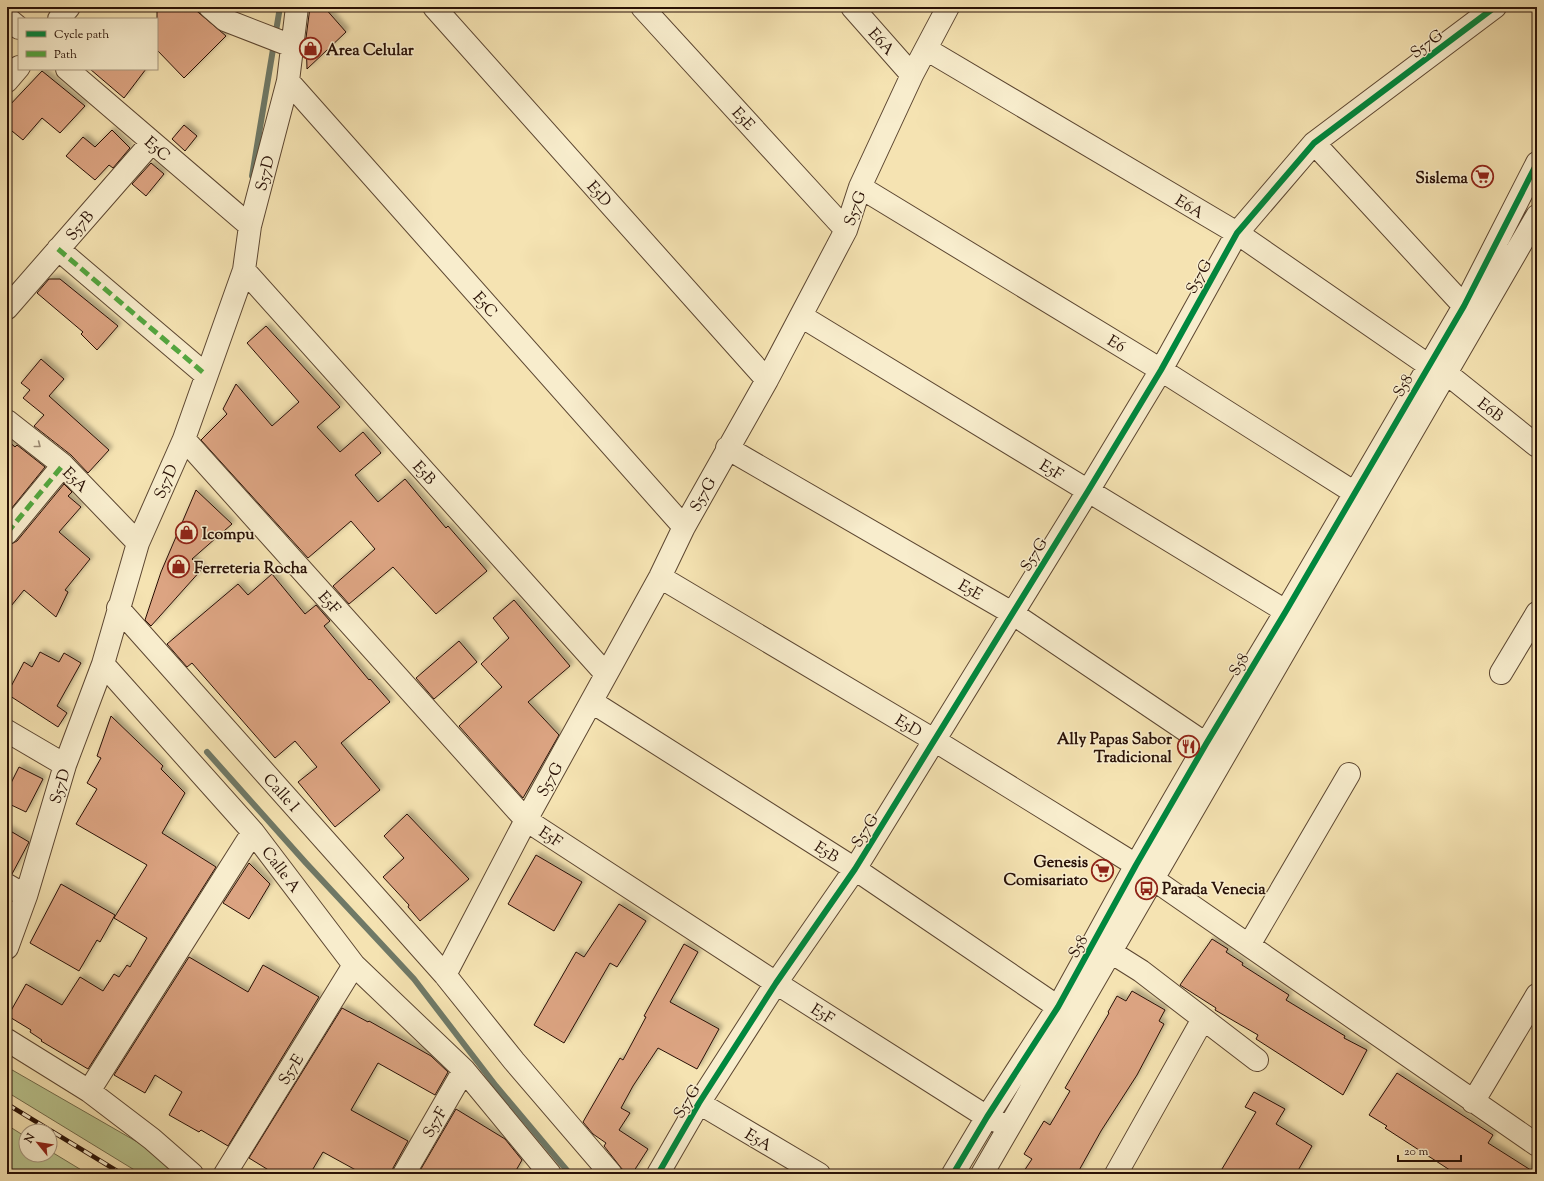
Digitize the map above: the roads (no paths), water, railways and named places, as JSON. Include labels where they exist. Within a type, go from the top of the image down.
[{"type":"street","points":[[60,18],[69,7]]},
{"type":"street","points":[[210,7],[226,20],[292,46]]},
{"type":"street","name":"S57D","points":[[7,948],[26,896],[66,765],[103,664],[138,543],[184,439],[244,270],[250,226],[288,81],[297,7]]},
{"type":"street","name":"E5D","points":[[434,7],[767,380]]},
{"type":"street","name":"E5E","points":[[642,7],[846,230]]},
{"type":"street","name":"E6A","points":[[852,7],[912,75]]},
{"type":"street","name":"S57G","points":[[445,975],[526,820],[592,702],[605,673],[660,577],[684,527],[727,448],[767,380],[846,230],[860,187],[912,75],[948,7]]},
{"type":"street","name":"S57G","points":[[658,1174],[699,1103],[776,983],[855,869],[1088,491],[1161,370],[1237,233],[1314,143],[1490,8]]},
{"type":"street","points":[[7,18],[18,27]]},
{"type":"street","name":"E6A","points":[[926,49],[1237,233],[1437,369]]},
{"type":"street","points":[[7,81],[18,68]]},
{"type":"street","name":"E5C","points":[[68,70],[250,226]]},
{"type":"street","name":"E5C","points":[[288,81],[684,527]]},
{"type":"street","name":"S57B","points":[[7,308],[152,142]]},
{"type":"street","points":[[1314,143],[1471,311]]},
{"type":"street","name":"S58","points":[[1471,311],[1537,163]]},
{"type":"street","name":"E6","points":[[860,187],[1161,370],[1362,498]]},
{"type":"street","name":"S58","points":[[953,1174],[987,1117],[1058,1007],[1153,879],[1294,616],[1362,498],[1471,311],[1537,216]]},
{"type":"street","points":[[58,249],[206,375]]},
{"type":"street","name":"E5B","points":[[244,270],[605,673]]},
{"type":"street","name":"E5F","points":[[801,316],[1294,616]]},
{"type":"street","name":"E6B","points":[[1437,369],[1534,436]]},
{"type":"street","name":"E5A","points":[[7,421],[63,465],[138,543]]},
{"type":"street","name":"E5F","points":[[184,439],[526,820],[776,983],[987,1117],[1009,1128]]},
{"type":"street","name":"E5E","points":[[727,448],[1012,613],[1206,744]]},
{"type":"street","points":[[7,534],[63,465]]},
{"type":"street","name":"E5D","points":[[660,577],[934,740],[1136,865],[1153,879],[1537,1145]]},
{"type":"street","name":"Calle I","points":[[118,608],[445,975],[514,1061],[611,1174]]},
{"type":"street","points":[[1501,673],[1537,613]]},
{"type":"street","name":"S58","points":[[982,1174],[1009,1128],[1102,947],[1136,865],[1206,744],[1294,616]]},
{"type":"street","name":"Calle A","points":[[103,664],[253,832],[354,965],[464,1070],[550,1174]]},
{"type":"street","name":"E5B","points":[[592,702],[855,869],[1058,1007]]},
{"type":"street","points":[[7,731],[66,765]]},
{"type":"street","points":[[1249,946],[1349,774]]},
{"type":"street","points":[[89,1091],[253,832]]},
{"type":"street","points":[[7,885],[26,896]]},
{"type":"street","points":[[1102,947],[1141,972],[1257,1060]]},
{"type":"street","name":"S57E","points":[[225,1174],[354,965]]},
{"type":"street","points":[[1473,1102],[1537,995]]},
{"type":"street","points":[[1116,1174],[1203,1019]]},
{"type":"street","points":[[7,1040],[89,1091],[152,1139],[192,1174]]},
{"type":"street","name":"S57F","points":[[404,1174],[464,1070]]},
{"type":"street","name":"E5A","points":[[699,1103],[819,1174]]},
{"type":"waterway","points":[[252,176],[280,7]]},
{"type":"waterway","points":[[207,752],[306,863],[414,979],[496,1086],[570,1174]]},
{"type":"railway","points":[[7,1104],[122,1174]]},
{"type":"place","name":"Area Celular","points":[[310,49]]},
{"type":"place","name":"Sislema","points":[[1483,177]]},
{"type":"place","name":"Icompu","points":[[187,533]]},
{"type":"place","name":"Ferreteria Rocha","points":[[178,567]]},
{"type":"place","name":"Ally Papas Sabor Tradicional","points":[[1188,747]]},
{"type":"place","name":"Genesis Comisariato","points":[[1103,870]]},
{"type":"place","name":"Parada Venecia","points":[[1147,888]]}]
